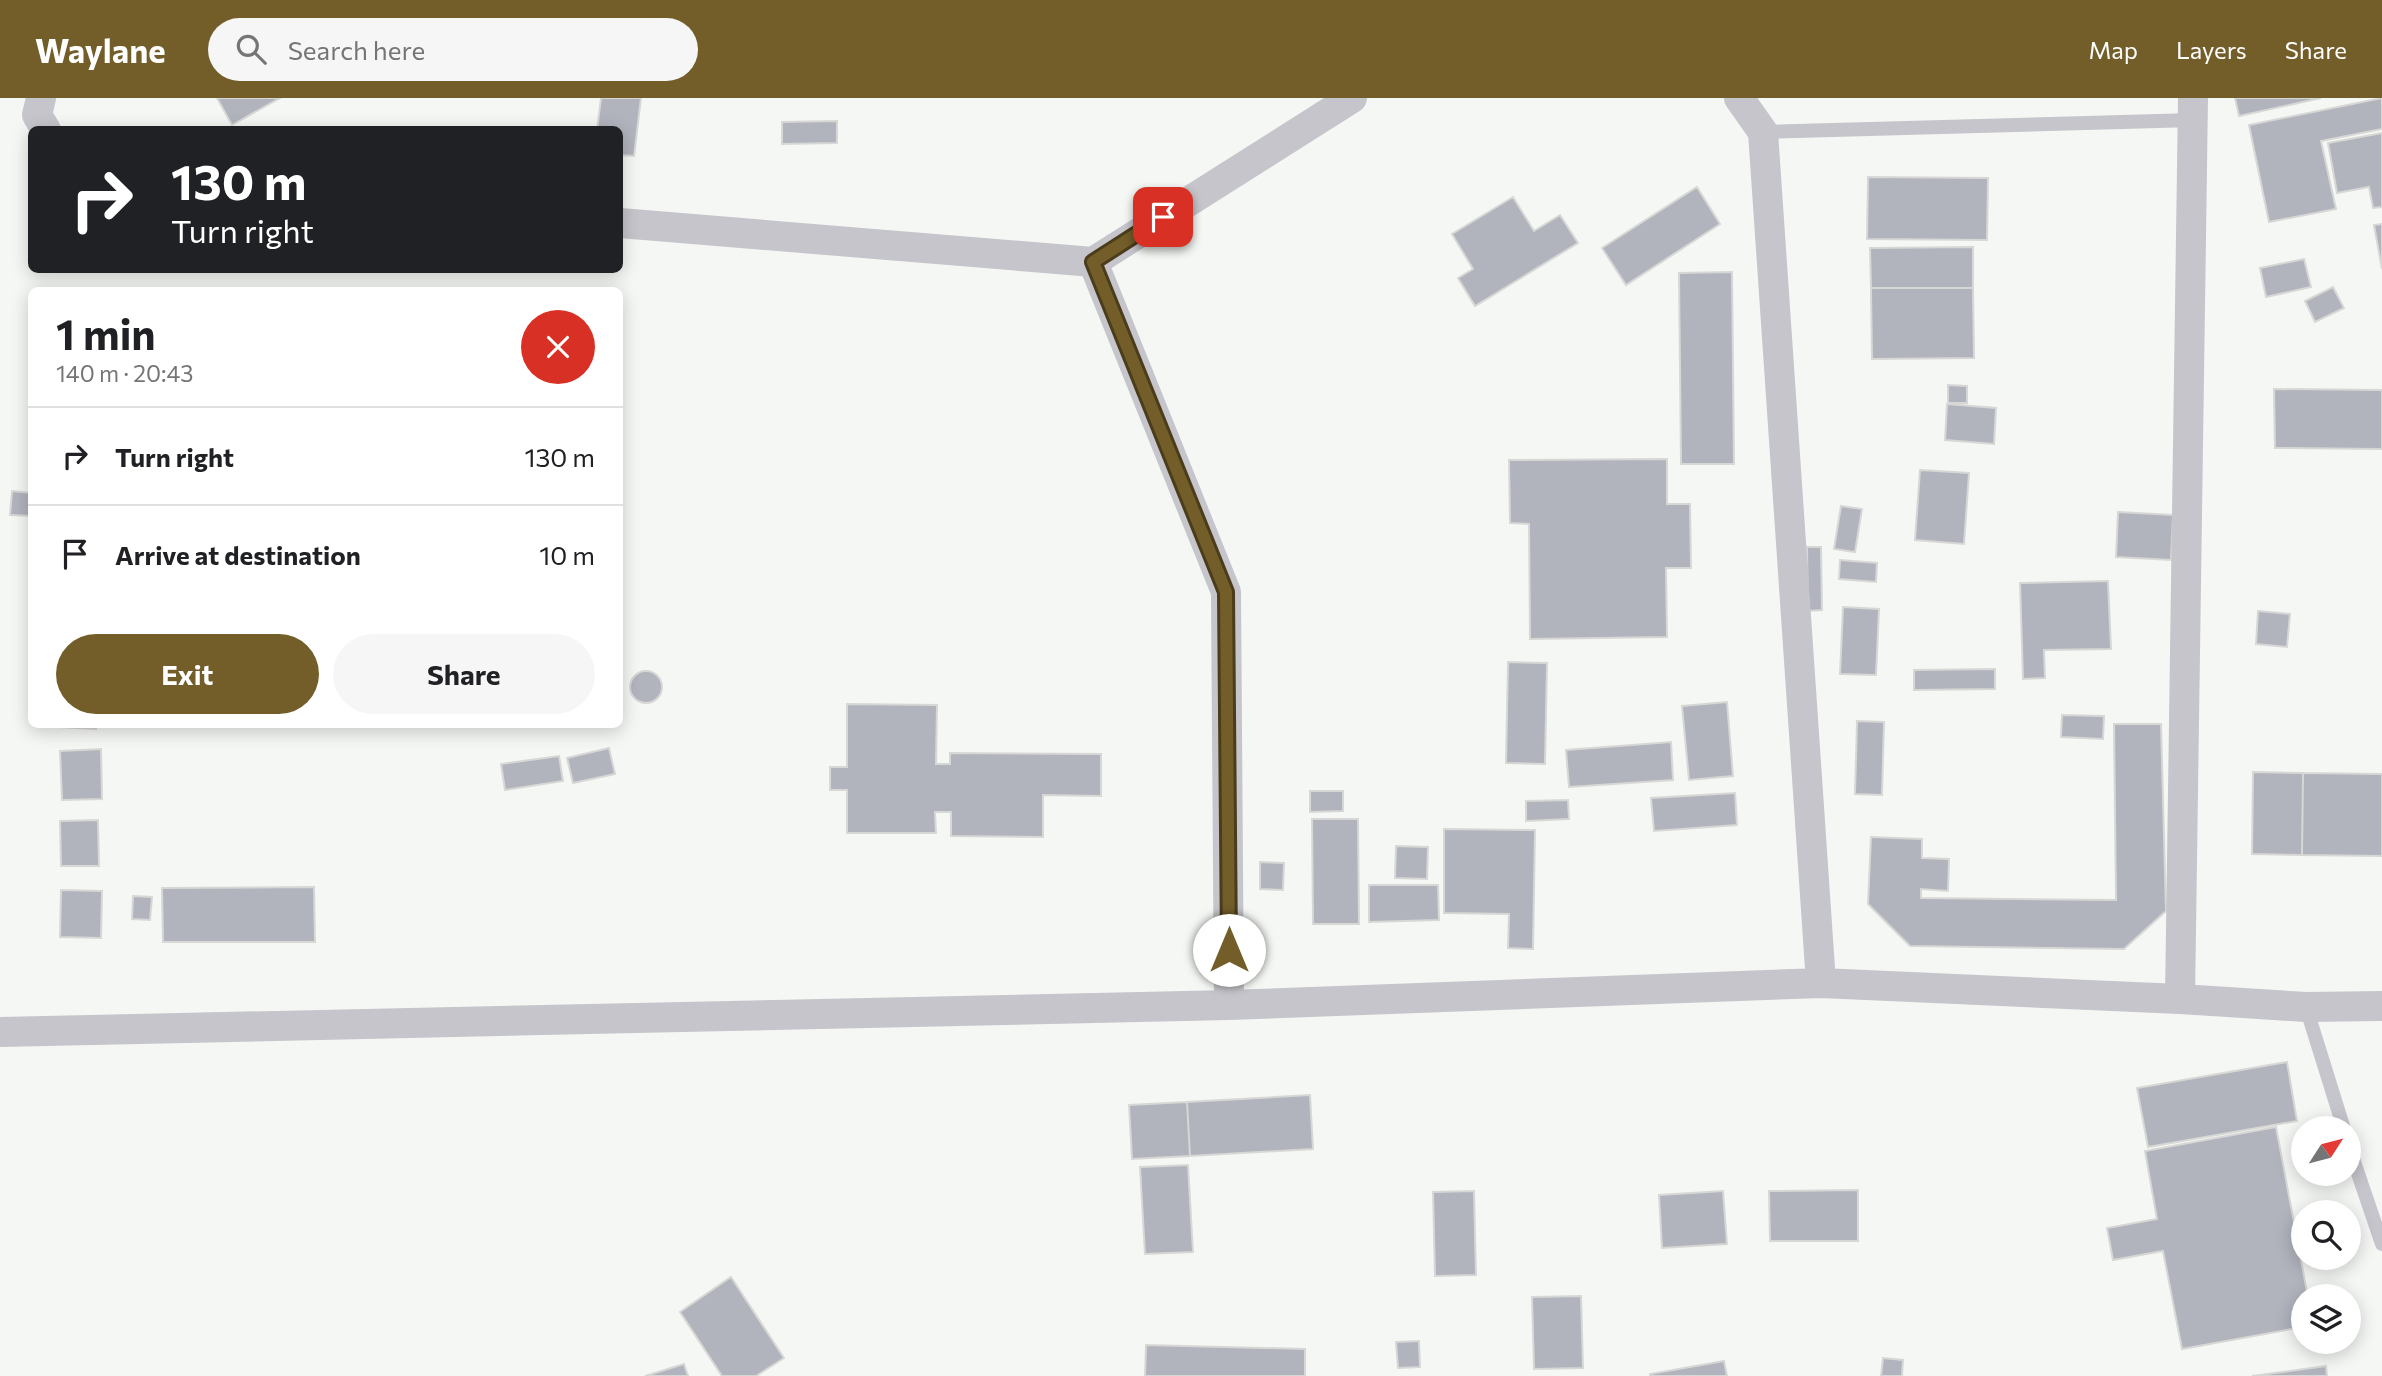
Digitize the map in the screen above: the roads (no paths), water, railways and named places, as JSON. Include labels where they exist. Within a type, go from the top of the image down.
[{"type":"street","points":[[41,98],[37,115],[44,126]]},
{"type":"street","points":[[623,223],[1093,262],[1352,98]]},
{"type":"street","points":[[1739,98],[1763,132],[1821,983]]},
{"type":"street","points":[[2180,999],[2193,109]]},
{"type":"street","points":[[1093,262],[1226,592],[1229,1005]]},
{"type":"street","points":[[0,1032],[1229,1005],[1821,983],[2306,1007],[2382,1006]]},
{"type":"lane","points":[[1763,132],[2193,109]]},
{"type":"lane","points":[[2306,1007],[2340,1116]]},
{"type":"lane","points":[[2361,1182],[2382,1244]]}]
